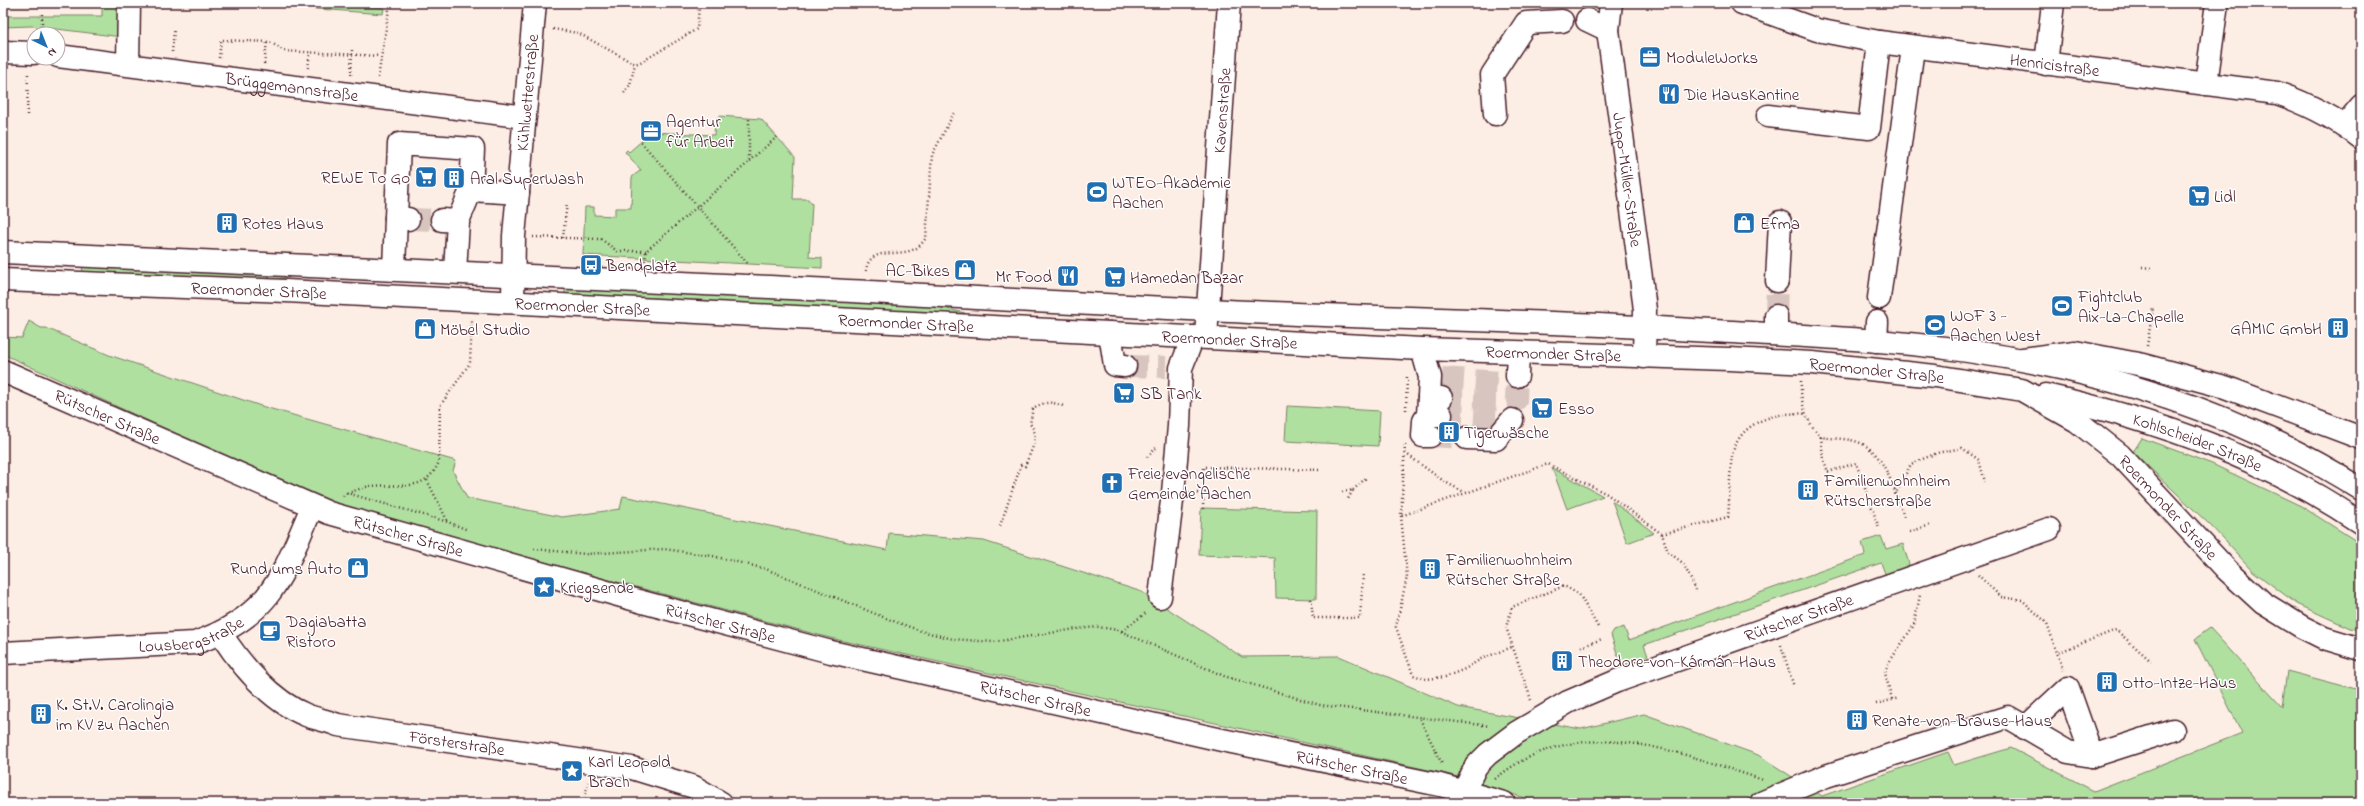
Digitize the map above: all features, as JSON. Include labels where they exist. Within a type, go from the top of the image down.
[{"type":"main road","points":[[128,64],[129,3]]},
{"type":"main road","name":"Kühlwetterstraße","points":[[513,302],[514,236],[535,3]]},
{"type":"main road","name":"Kavenstraße","points":[[1160,597],[1173,493],[1179,426],[1174,368],[1199,337],[1208,310],[1229,3]]},
{"type":"main road","name":"Jupp-Müller-Straße","points":[[1612,3],[1608,30],[1644,293],[1644,357]]},
{"type":"main road","name":"Henricistraße","points":[[1742,3],[1817,30],[1914,48],[2277,93],[2310,105],[2353,131]]},
{"type":"main road","points":[[2046,64],[2053,3]]},
{"type":"main road","points":[[2206,84],[2217,3]]},
{"type":"main road","points":[[1587,20],[1608,30]]},
{"type":"main road","points":[[1495,114],[1492,75],[1526,23],[1562,21]]},
{"type":"main road","points":[[1768,116],[1869,128],[1879,42]]},
{"type":"main road","points":[[1879,298],[1914,48]]},
{"type":"main road","points":[[3,52],[26,53]]},
{"type":"main road","name":"Brüggemannstraße","points":[[66,57],[525,117]]},
{"type":"main road","points":[[2353,131],[2361,106]]},
{"type":"main road","points":[[394,269],[402,218],[399,144],[473,149],[471,190],[450,221],[455,272]]},
{"type":"main road","points":[[471,190],[518,193]]},
{"type":"main road","points":[[1777,281],[1780,222]]},
{"type":"main road","name":"Roermonder Straße","points":[[3,252],[394,269],[643,282],[768,286],[1208,310],[1645,327],[1776,325],[1877,332],[1963,350],[2017,359],[2125,384],[2231,420],[2308,457],[2361,489]]},
{"type":"main road","name":"Roermonder Straße","points":[[3,280],[473,300],[1518,353],[1812,363],[1935,376],[2022,390],[2077,421],[2120,454],[2227,570],[2263,603],[2281,615],[2324,638],[2361,649]]},
{"type":"main road","points":[[1110,332],[1115,365],[1125,366]]},
{"type":"main road","points":[[1422,348],[1435,397],[1424,421],[1423,436],[1430,436]]},
{"type":"main road","name":"Roermonder Straße","points":[[2017,359],[2075,352],[2143,365],[2224,387],[2361,438]]},
{"type":"main road","points":[[1517,376],[1518,353]]},
{"type":"main road","name":"Rütscher Straße","points":[[3,371],[320,510],[646,603],[831,652],[1222,740],[1440,785],[1504,803]]},
{"type":"main road","name":"Kohlscheider Straße","points":[[2022,390],[2094,406],[2151,422],[2229,451],[2290,480],[2361,524]]},
{"type":"main road","points":[[1467,438],[1496,438],[1510,418]]},
{"type":"main road","name":"Lousbergstraße","points":[[3,653],[195,643],[221,634],[256,609],[270,594],[320,510]]},
{"type":"main road","name":"Rütscher Straße","points":[[1470,793],[1476,766],[1488,754],[1538,719],[1568,702],[1617,680],[2049,529]]},
{"type":"main road","name":"Försterstraße","points":[[221,634],[232,652],[254,676],[279,699],[305,715],[338,725],[632,768],[694,787],[721,803]]},
{"type":"main road","points":[[2025,728],[2068,688],[2092,756]]},
{"type":"main road","points":[[1761,803],[1792,790],[1916,746],[2008,717],[2068,752],[2092,756],[2173,730]]},
{"type":"path","points":[[376,97],[380,56],[390,3]]},
{"type":"path","points":[[533,27],[578,33],[635,64],[643,61],[697,29],[699,7],[703,3]]},
{"type":"path","points":[[42,14],[42,26]]},
{"type":"path","points":[[218,76],[220,40],[270,42],[284,51],[352,56],[380,56]]},
{"type":"path","points":[[350,93],[352,50]]},
{"type":"path","points":[[624,93],[630,85],[635,64]]},
{"type":"path","points":[[27,115],[30,66]]},
{"type":"path","points":[[864,292],[867,263],[870,258],[876,255],[912,251],[920,246],[926,238],[932,155],[954,113]]},
{"type":"path","points":[[749,118],[749,162]]},
{"type":"path","points":[[514,236],[601,239],[617,251],[646,251],[777,137]]},
{"type":"path","points":[[641,142],[768,286]]},
{"type":"path","points":[[563,238],[567,203]]},
{"type":"path","points":[[643,282],[646,251]]},
{"type":"path","points":[[2142,267],[2151,268]]},
{"type":"path","points":[[320,510],[347,493],[371,486],[415,485],[427,480],[435,470],[438,462],[440,406],[470,363],[473,300]]},
{"type":"path","points":[[2143,365],[2153,308]]},
{"type":"path","points":[[1406,388],[1407,382]]},
{"type":"path","points":[[1800,395],[1810,426],[1821,437],[1856,441],[1868,447],[1885,470],[1905,519]]},
{"type":"path","points":[[1000,526],[1021,465],[1025,466],[1036,436],[1035,430],[1030,424],[1033,408],[1043,403],[1053,402],[1063,406]]},
{"type":"path","points":[[1662,534],[1728,517],[1733,452],[1741,436],[1752,426],[1774,416],[1789,412],[1806,414]]},
{"type":"path","points":[[1821,437],[1823,458],[1828,472],[1856,463],[1879,528]]},
{"type":"path","points":[[1895,495],[1911,464],[1938,453],[1962,448],[1979,460],[1985,482]]},
{"type":"path","points":[[1465,492],[1445,482],[1405,451],[1401,516],[1407,577],[1396,627],[1413,675],[1426,679],[1446,677],[1465,669],[1481,659],[1512,647]]},
{"type":"path","points":[[1401,516],[1465,492],[1548,464],[1606,494],[1662,534],[1668,552],[1683,563],[1696,592]]},
{"type":"path","points":[[1203,509],[1204,467],[1322,470]]},
{"type":"path","points":[[1348,499],[1353,490],[1367,477]]},
{"type":"path","points":[[427,480],[448,522]]},
{"type":"path","points":[[1342,492],[1353,490]]},
{"type":"path","points":[[1173,493],[1207,492]]},
{"type":"path","points":[[347,493],[448,522],[476,533]]},
{"type":"path","points":[[1910,532],[1930,525]]},
{"type":"path","points":[[533,549],[586,554],[664,549],[713,556],[766,569],[894,621],[953,639],[993,642],[1098,627],[1122,631],[1183,660],[1295,699],[1320,705],[1492,727]]},
{"type":"path","points":[[1974,571],[2001,597],[2022,600],[2047,623],[2068,688]]},
{"type":"path","points":[[1310,599],[1313,618],[1360,618],[1363,575]]},
{"type":"path","points":[[1538,719],[1506,627],[1512,607],[1564,586],[1579,594],[1598,627]]},
{"type":"path","points":[[1892,699],[1885,673],[1888,664],[1914,625],[1921,591]]},
{"type":"path","points":[[1122,631],[1128,626]]},
{"type":"path","points":[[2057,654],[2116,630],[2150,662]]},
{"type":"path","points":[[1581,646],[1602,639]]},
{"type":"path","points":[[1780,644],[1794,687]]},
{"type":"path","points":[[1876,704],[1899,698]]},
{"type":"path","points":[[1420,718],[1444,769],[1440,785]]},
{"type":"path","points":[[1470,793],[1536,754],[1565,744],[1610,740],[1646,744],[1792,790]]},
{"type":"path","points":[[585,798],[589,776]]},
{"type":"green space","points":[[102,3],[123,3],[122,37],[66,30],[66,26],[3,27],[3,16],[102,16]]},
{"type":"green space","points":[[298,3],[357,3],[357,6],[384,8],[383,14],[305,8]]},
{"type":"green space","points":[[719,116],[761,119],[795,157],[793,199],[808,199],[812,204],[809,257],[822,258],[822,268],[583,255],[585,207],[594,207],[594,215],[615,216],[615,208],[631,208],[632,177],[641,170],[625,152],[627,150],[629,152],[652,132],[714,135],[715,120]]},
{"type":"green space","points":[[84,267],[290,277],[275,280],[111,275],[84,272],[82,269]]},
{"type":"green space","points":[[565,287],[934,306],[965,313],[965,315],[565,295]]},
{"type":"green space","points":[[29,321],[41,328],[46,328],[109,355],[261,406],[456,461],[453,471],[467,498],[562,517],[620,509],[623,496],[887,550],[889,533],[984,541],[1142,592],[1242,657],[1339,656],[1458,707],[1581,729],[1644,714],[1758,755],[1822,796],[1948,752],[1954,765],[2011,748],[2094,791],[2242,733],[2195,639],[2210,628],[2282,707],[2287,671],[2355,689],[2361,703],[2361,803],[1541,803],[1451,775],[830,638],[598,577],[311,496],[3,354],[3,337],[22,338]]},
{"type":"green space","points":[[1287,406],[1380,411],[1378,446],[1285,441]]},
{"type":"green space","points":[[2142,438],[2212,464],[2301,506],[2361,544],[2361,630],[2350,628],[2297,604],[2253,571],[2211,526],[2133,452]]},
{"type":"green space","points":[[1552,468],[1603,496],[1567,509]]},
{"type":"green space","points":[[1612,501],[1654,533],[1627,543]]},
{"type":"green space","points":[[1201,508],[1317,511],[1316,599],[1276,598],[1275,558],[1199,555]]},
{"type":"green space","points":[[1881,536],[1886,549],[1903,544],[1909,564],[1907,569],[1886,576],[1881,563],[1644,645],[1649,659],[1626,668],[1621,665],[1611,635],[1614,630],[1624,627],[1629,640],[1865,555],[1862,542]]},
{"type":"green space","points":[[1429,797],[1450,803],[1428,803]]},
{"type":"tunnel","points":[[408,219],[442,220]]},
{"type":"tunnel","points":[[1776,316],[1777,281]]},
{"type":"tunnel","points":[[1125,366],[1166,367]]},
{"type":"tunnel","points":[[1441,398],[1516,400],[1517,376]]},
{"type":"tunnel","points":[[1442,378],[1517,383]]},
{"type":"tunnel","points":[[1441,415],[1506,419]]},
{"type":"tunnel","points":[[1430,436],[1467,438]]},
{"type":"place","name":"ModuleWorks","points":[[1650,57]]},
{"type":"place","name":"Die HausKantine","points":[[1669,94]]},
{"type":"place","name":"Agentur für Arbeit","points":[[651,131]]},
{"type":"place","name":"REWE To Go","points":[[426,177]]},
{"type":"place","name":"Aral SuperWash","points":[[454,178]]},
{"type":"place","name":"WTEO-Akademie Aachen","points":[[1097,192]]},
{"type":"place","name":"Lidl","points":[[2199,196]]},
{"type":"place","name":"Rotes Haus","points":[[227,223]]},
{"type":"place","name":"Efma","points":[[1744,223]]},
{"type":"place","name":"Bendplatz","points":[[591,265]]},
{"type":"place","name":"AC-Bikes","points":[[965,270]]},
{"type":"place","name":"Mr Food","points":[[1068,276]]},
{"type":"place","name":"Hamedan Bazar","points":[[1115,277]]},
{"type":"place","name":"Fightclub Aix-La-Chapelle","points":[[2062,306]]},
{"type":"place","name":"WOF 3 - Aachen West","points":[[1935,325]]},
{"type":"place","name":"GAMIC GmbH","points":[[2338,328]]},
{"type":"place","name":"Möbel Studio","points":[[425,329]]},
{"type":"place","name":"SB Tank","points":[[1124,393]]},
{"type":"place","name":"Esso","points":[[1542,408]]},
{"type":"place","name":"Tigerwäsche","points":[[1449,432]]},
{"type":"place","name":"Freie evangelische Gemeinde Aachen","points":[[1112,483]]},
{"type":"place","name":"Familienwohnheim Rütscherstraße","points":[[1808,490]]},
{"type":"place","name":"Rund ums Auto","points":[[358,568]]},
{"type":"place","name":"Familienwohnheim Rütscher Straße","points":[[1430,569]]},
{"type":"place","name":"Kriegsende","points":[[544,587]]},
{"type":"place","name":"Dagiabatta Ristoro","points":[[270,631]]},
{"type":"place","name":"Theodore-von-Kármán-Haus","points":[[1562,661]]},
{"type":"place","name":"Otto-Intze-Haus","points":[[2107,682]]},
{"type":"place","name":"K. St.V. Carolingia im KV zu Aachen","points":[[41,714]]},
{"type":"place","name":"Renate-von-Brause-Haus","points":[[1857,720]]},
{"type":"place","name":"Karl Leopold Brach","points":[[572,771]]}]
